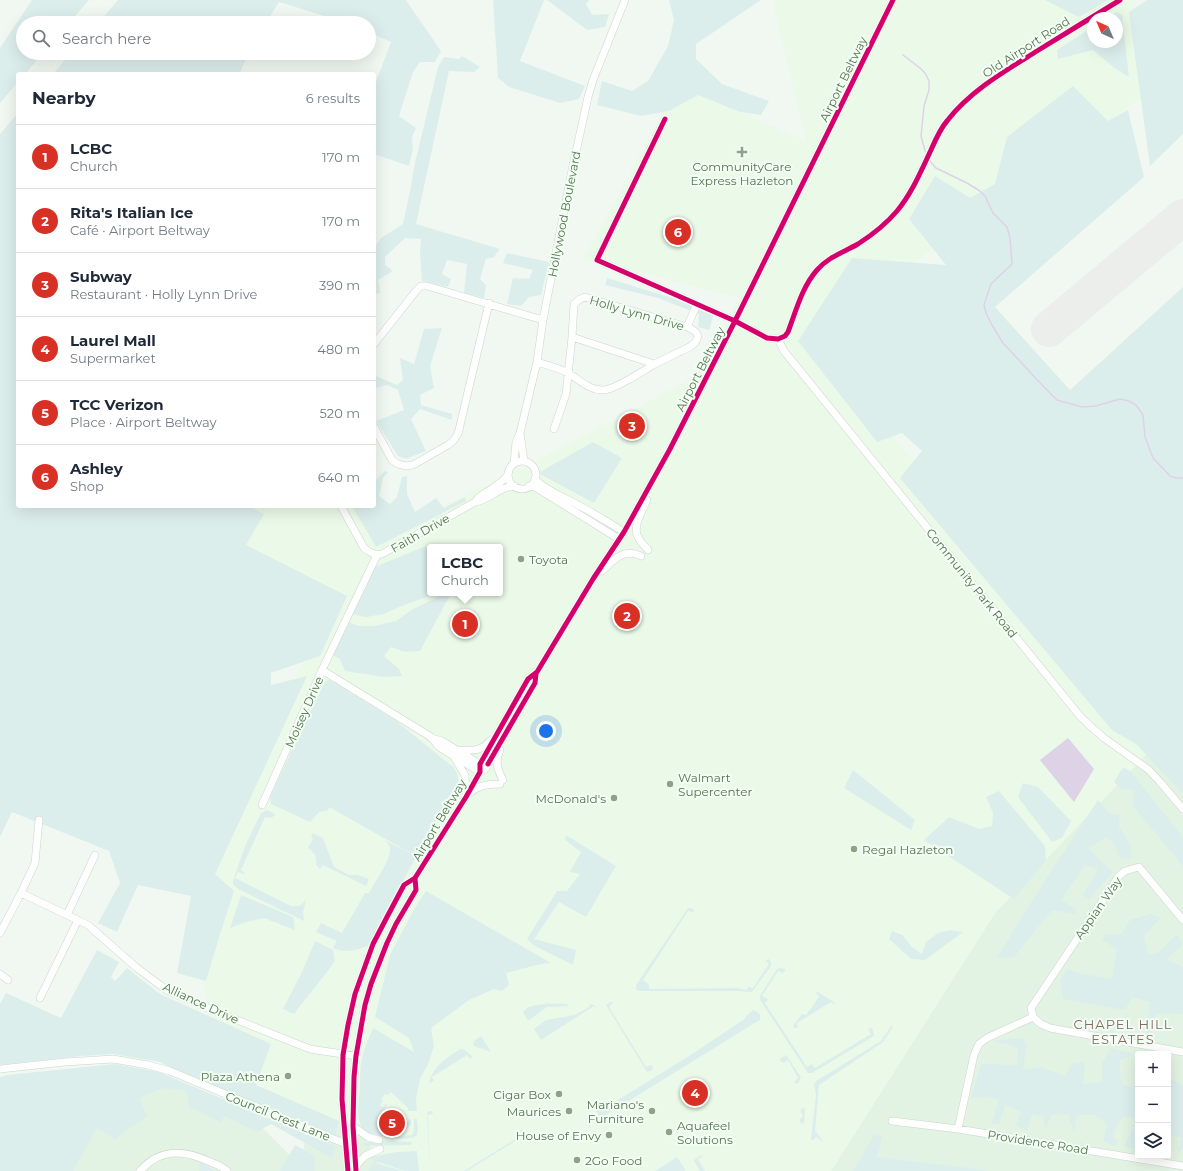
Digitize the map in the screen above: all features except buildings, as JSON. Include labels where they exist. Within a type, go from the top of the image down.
[{"type":"street","name":"Hollywood Boulevard","points":[[514,464],[516,442],[520,433],[537,362],[543,320],[588,97],[593,80],[625,0]]},
{"type":"street","name":"Airport Beltway","points":[[348,1171],[342,1099],[343,1055],[354,994],[373,944],[404,885],[416,878],[466,797],[506,718],[528,679],[536,672],[624,532],[670,449],[735,321],[893,0]]},
{"type":"street","name":"Old Airport Road","points":[[778,339],[788,332],[802,295],[817,270],[826,261],[858,244],[872,234],[886,223],[897,211],[916,182],[945,123],[959,107],[983,86],[1009,68],[1120,0]]},
{"type":"street","points":[[664,119],[597,260],[735,321],[767,338],[778,339]]},
{"type":"street","points":[[376,341],[421,286],[427,286],[543,320]]},
{"type":"street","name":"Holly Lynn Drive","points":[[554,429],[566,394],[574,304],[580,299],[585,298],[687,327],[695,332],[697,335],[696,341],[690,347],[654,364]]},
{"type":"street","points":[[376,431],[392,460],[398,464],[406,466],[413,465],[453,441],[458,434],[489,304]]},
{"type":"street","points":[[687,327],[697,304]]},
{"type":"street","points":[[572,337],[654,364]]},
{"type":"street","name":"Community Park Road","points":[[778,339],[784,351],[1079,715],[1089,726],[1104,738],[1149,770],[1183,809]]},
{"type":"street","points":[[537,362],[568,373],[581,383],[592,388],[604,390],[616,386],[654,364]]},
{"type":"street","name":"Hollywood Boulevard","points":[[520,433],[524,461]]},
{"type":"street","points":[[648,550],[637,537],[636,530],[643,509],[666,464],[670,449]]},
{"type":"street","points":[[524,461],[533,466],[535,479],[532,484],[523,488],[514,486],[510,481],[508,474],[510,468],[514,464],[524,461]]},
{"type":"street","name":"Faith Drive","points":[[475,502],[478,496],[502,482],[508,474]]},
{"type":"street","points":[[535,479],[552,491],[624,532]]},
{"type":"street","name":"Faith Drive","points":[[342,508],[364,548],[370,553],[376,555],[382,554],[475,502],[482,501],[503,488],[514,486]]},
{"type":"street","points":[[529,486],[535,487],[619,539]]},
{"type":"street","points":[[571,509],[579,510],[591,517],[596,515]]},
{"type":"street","points":[[594,579],[614,560],[626,553],[634,553],[641,556]]},
{"type":"street","points":[[322,670],[376,555]]},
{"type":"street","name":"Moisey Drive","points":[[262,805],[322,670],[430,738],[439,747],[454,757],[482,768]]},
{"type":"street","name":"Airport Beltway","points":[[482,768],[511,724],[534,683],[536,672]]},
{"type":"street","points":[[457,750],[475,751],[483,748],[490,741],[506,718]]},
{"type":"street","points":[[466,797],[476,788],[483,785],[502,782],[497,766],[497,758],[511,724]]},
{"type":"street","name":"Moisey Drive","points":[[430,738],[442,741],[482,768]]},
{"type":"street","points":[[454,757],[465,775],[466,797]]},
{"type":"street","points":[[0,933],[35,863],[39,820]]},
{"type":"street","points":[[68,915],[95,855]]},
{"type":"street","name":"Appian Way","points":[[1033,1017],[1031,1008],[1119,876],[1125,872],[1139,867],[1183,920]]},
{"type":"street","name":"Airport Beltway","points":[[356,1168],[353,1126],[356,1056],[365,1005],[386,943],[416,890],[416,878]]},
{"type":"street","name":"Alliance Drive","points":[[21,893],[88,925],[137,968],[168,991],[310,1049],[356,1056]]},
{"type":"street","points":[[40,998],[78,920]]},
{"type":"street","points":[[0,974],[8,980]]},
{"type":"street","points":[[958,1129],[974,1055],[979,1044],[986,1038],[1033,1017],[1041,1024],[1050,1028],[1183,1052]]},
{"type":"street","name":"Council Crest Lane","points":[[0,1069],[114,1059],[148,1065],[170,1071],[346,1144]]},
{"type":"street","name":"Providence Road","points":[[892,1120],[958,1129],[1183,1166]]},
{"type":"street","points":[[353,1126],[368,1137],[379,1140]]},
{"type":"street","points":[[356,1168],[364,1156],[380,1149]]},
{"type":"street","points":[[140,1171],[152,1159],[175,1152],[195,1156],[227,1171]]},
{"type":"shaded area","points":[[32,0],[89,0],[75,16],[21,16]]},
{"type":"shaded area","points":[[118,0],[406,0],[441,51],[435,62],[420,62],[413,72],[399,116],[416,128],[412,137],[413,149],[409,166],[376,155],[376,82],[391,42],[376,35],[376,16],[324,16],[279,2],[270,16],[104,16]]},
{"type":"shaded area","points":[[493,0],[544,0],[520,61],[585,86],[579,99],[560,103],[509,87],[498,78]]},
{"type":"shaded area","points":[[547,0],[589,0],[586,4],[592,15],[609,14],[605,27],[587,30]]},
{"type":"shaded area","points":[[669,0],[761,0],[696,44],[696,59],[722,84],[769,101],[761,115],[740,112],[698,95],[669,111],[641,116],[597,105],[602,81],[632,91],[648,81],[668,46],[674,20]]},
{"type":"shaded area","points":[[776,0],[1134,0],[1164,81],[810,338],[1153,747],[995,913],[831,1171],[384,1171],[358,1126],[299,1112],[221,1058],[198,963],[219,824],[335,603],[232,549],[198,508],[354,508],[372,540],[533,463],[700,374],[739,298],[584,258],[678,86],[806,141],[774,7]]},
{"type":"shaded area","points":[[1045,0],[1108,0],[1079,17]]},
{"type":"shaded area","points":[[1147,0],[1183,0],[1183,134],[1150,166],[1129,12]]},
{"type":"shaded area","points":[[16,24],[16,60],[37,60],[27,72],[16,72],[16,84],[0,103],[0,48]]},
{"type":"shaded area","points":[[1123,24],[1129,77],[1113,67],[1093,50],[1058,59],[1057,50],[1087,31],[1087,48],[1123,48]]},
{"type":"shaded area","points":[[462,56],[480,67],[474,72],[449,71],[416,224],[500,249],[494,257],[486,259],[480,279],[486,285],[484,298],[464,293],[467,264],[447,260],[442,274],[451,279],[448,287],[422,281],[420,252],[421,239],[405,238],[385,257],[385,265],[393,271],[378,280],[380,293],[376,294],[376,245],[381,238],[403,224],[414,167],[438,67],[444,57],[459,59]]},
{"type":"shaded area","points":[[65,60],[246,60],[240,72],[55,72]]},
{"type":"shaded area","points":[[1073,86],[1108,121],[1128,110],[1144,177],[995,307],[1070,390],[1183,287],[1183,794],[1136,744],[1112,730],[900,478],[922,451],[902,433],[877,442],[798,341],[852,258],[946,265],[909,219],[935,176],[970,198],[995,184],[1007,137]]},
{"type":"shaded area","points":[[16,115],[16,508],[252,508],[264,514],[246,545],[347,596],[320,656],[271,673],[271,685],[307,676],[215,874],[234,891],[206,981],[177,973],[191,896],[138,885],[117,932],[98,923],[120,883],[109,851],[12,812],[0,837],[0,134]]},
{"type":"shaded area","points":[[507,253],[549,262],[541,295],[529,297],[521,306],[507,304],[513,278],[529,279],[533,270],[503,263]]},
{"type":"shaded area","points":[[607,278],[679,300],[714,314],[709,330],[698,327],[699,314],[658,298],[605,285]]},
{"type":"shaded area","points":[[442,328],[430,366],[434,388],[420,395],[421,405],[452,414],[452,420],[420,409],[411,419],[426,451],[406,459],[398,456],[376,421],[404,410],[398,390],[387,385],[376,388],[376,376],[397,385],[403,380],[400,358],[414,364],[424,329]]},
{"type":"shaded area","points":[[593,442],[622,458],[594,503],[538,473]]},
{"type":"shaded area","points":[[385,471],[388,472],[383,478],[379,496],[390,504],[397,497],[402,477],[407,476],[407,494],[415,512],[436,498],[444,508],[465,497],[466,501],[376,547],[353,508],[376,508],[376,480]]},
{"type":"shaded area","points":[[427,546],[427,596],[430,596],[384,614],[366,617],[351,614],[372,568]]},
{"type":"shaded area","points":[[438,596],[449,596],[420,651],[405,652],[391,647],[384,656],[399,669],[402,676],[384,677],[345,671],[340,659],[328,653],[345,621],[359,626],[375,626],[396,621],[413,609]]},
{"type":"shaded area","points":[[329,680],[395,720],[453,767],[458,781],[458,790],[416,857],[368,946],[351,951],[342,951],[333,948],[337,941],[316,932],[321,923],[342,933],[365,893],[369,893],[387,860],[390,848],[388,843],[384,840],[416,856],[329,807],[327,811],[319,812],[310,822],[271,804],[270,797],[320,690],[326,681]]},
{"type":"shaded area","points":[[1068,738],[1094,769],[1074,802],[1040,760]]},
{"type":"shaded area","points":[[1153,747],[1183,786],[1183,1171],[831,1171],[995,913]]},
{"type":"shaded area","points":[[1123,767],[1130,771],[1183,837],[1183,866],[1132,805],[1134,790],[1121,789],[1114,782]]},
{"type":"shaded area","points":[[853,770],[915,820],[911,830],[844,788]]},
{"type":"shaded area","points":[[1023,783],[1038,787],[1071,821],[1062,838],[1052,842],[1018,797]]},
{"type":"shaded area","points":[[999,791],[1045,846],[1046,860],[1014,899],[924,840],[949,817],[979,829],[992,826],[993,813],[986,797]]},
{"type":"shaded area","points":[[1098,800],[1110,814],[1119,814],[1119,826],[1131,846],[1131,858],[1120,859],[1115,844],[1106,837],[1088,848],[1113,872],[1089,899],[1083,895],[1098,869],[1085,865],[1061,900],[1076,909],[1077,914],[1052,910],[1014,957],[997,958],[1033,899]]},
{"type":"shaded area","points":[[267,810],[275,814],[271,818],[265,817],[241,870],[245,873],[238,872],[235,878],[291,906],[299,906],[306,900],[303,912],[304,921],[238,889],[233,884],[245,846],[261,813]]},
{"type":"shaded area","points":[[313,833],[323,838],[334,867],[349,875],[358,875],[369,879],[366,886],[323,865],[320,869],[316,865],[315,855],[308,848],[313,839],[311,837]]},
{"type":"shaded area","points":[[566,835],[616,866],[586,917],[559,902],[534,939],[576,950],[573,965],[535,946],[527,939],[557,891],[567,891],[580,874],[570,872],[581,852],[565,840]]},
{"type":"shaded area","points":[[426,891],[551,963],[506,973],[509,985],[502,991],[494,989],[469,1000],[431,1028],[434,1046],[429,1062],[420,1079],[416,1099],[417,1111],[407,1111],[409,1109],[391,1092],[388,1095],[385,1094],[381,1099],[383,1101],[380,1105],[383,1107],[386,1104],[387,1105],[380,1114],[380,1120],[396,1136],[412,1135],[414,1130],[414,1119],[417,1119],[417,1135],[402,1139],[374,1135],[366,1132],[359,1121],[358,1104],[362,1059],[373,1028],[414,1052],[409,1038],[375,1017],[390,955],[413,911]]},
{"type":"shaded area","points":[[241,895],[293,917],[295,930],[264,918],[246,922],[230,928]]},
{"type":"shaded area","points":[[688,908],[692,908],[695,911],[688,911],[643,980],[649,985],[649,989],[737,988],[747,990],[748,987],[753,988],[769,964],[766,960],[769,959],[771,966],[752,992],[638,991],[636,989],[636,985]]},
{"type":"shaded area","points":[[1151,914],[1160,918],[1144,936],[1148,955],[1159,952],[1177,934],[1183,944],[1167,959],[1183,967],[1183,1014],[1156,1013],[1152,1032],[1146,1033],[1150,1002],[1132,997],[1125,1010],[1063,999],[1060,981],[1067,969],[1077,973],[1112,979],[1117,949],[1102,940],[1106,934],[1122,934],[1130,920]]},
{"type":"shaded area","points":[[950,930],[963,932],[925,960],[911,959],[889,939],[892,931],[902,935],[912,947],[922,954],[926,942],[938,933]]},
{"type":"shaded area","points":[[315,941],[333,950],[335,961],[294,1014],[283,1009],[302,972]]},
{"type":"shaded area","points":[[97,950],[119,962],[111,977],[115,981],[127,968],[160,994],[271,1044],[256,1085],[339,1121],[335,1136],[273,1109],[179,1072],[160,1062],[113,1054],[0,1065],[0,1004],[6,993],[61,1018]]},
{"type":"shaded area","points":[[777,969],[785,969],[785,971],[783,973],[778,971],[762,996],[768,999],[765,1003],[807,1067],[812,1064],[815,1068],[871,1034],[868,1030],[870,1028],[873,1030],[874,1036],[812,1073],[808,1073],[760,1000],[760,996]]},
{"type":"shaded area","points":[[816,992],[835,1003],[835,1005],[831,1002],[797,1023],[798,1028],[794,1028],[793,1026],[802,1014],[806,1015],[819,997]]},
{"type":"shaded area","points":[[610,1002],[613,1003],[609,1007],[646,1067],[651,1065],[653,1070],[647,1072],[606,1005]]},
{"type":"shaded area","points":[[567,1004],[567,1006],[547,1007],[528,1021],[523,1012],[526,1009],[537,1005]]},
{"type":"shaded area","points":[[590,1004],[594,1005],[599,1009],[594,1006],[541,1040],[534,1029],[546,1020],[575,1015],[589,1007]]},
{"type":"shaded area","points":[[753,1010],[759,1014],[760,1020],[601,1118],[595,1110],[595,1108],[605,1108],[689,1056],[743,1020]]},
{"type":"shaded area","points":[[891,1026],[893,1027],[883,1042],[819,1085],[815,1131],[824,1142],[816,1137],[811,1140],[816,1094],[814,1085],[816,1081],[881,1041]]},
{"type":"shaded area","points":[[481,1036],[491,1052],[474,1046],[473,1044],[475,1040]]},
{"type":"shaded area","points":[[1022,1038],[1027,1044],[1023,1070],[1040,1067],[1065,1076],[1072,1064],[1085,1062],[1083,1084],[1102,1082],[1102,1063],[1111,1048],[1134,1054],[1119,1061],[1122,1084],[1133,1088],[1135,1084],[1135,1118],[1123,1116],[1115,1129],[1113,1136],[1117,1140],[1115,1146],[1103,1141],[1107,1124],[1095,1115],[1077,1115],[1074,1132],[1068,1114],[1051,1115],[1045,1132],[1044,1117],[1032,1114],[1027,1131],[1016,1126],[1021,1111],[1005,1105],[999,1124],[992,1123],[999,1099],[988,1097],[971,1098],[981,1064],[1017,1065],[1018,1048],[991,1041]]},
{"type":"shaded area","points":[[461,1049],[465,1050],[473,1057],[470,1059],[467,1055],[432,1077],[434,1081],[429,1084],[433,1072],[441,1063]]},
{"type":"shaded area","points":[[786,1055],[801,1077],[799,1082],[796,1084],[794,1082],[798,1078],[788,1060],[783,1063],[780,1060]]},
{"type":"shaded area","points":[[115,1064],[159,1072],[335,1146],[332,1158],[271,1124],[257,1132],[225,1116],[220,1122],[189,1107],[187,1091],[163,1088],[139,1098],[147,1116],[115,1139],[97,1128],[73,1171],[0,1171],[0,1077],[7,1075]]},
{"type":"shaded area","points":[[141,1076],[213,1098],[258,1124],[297,1162],[297,1171],[69,1171],[99,1116]]},
{"type":"shaded area","points":[[1171,1079],[1183,1085],[1183,1149],[1178,1152],[1182,1137],[1171,1136]]},
{"type":"shaded area","points":[[804,1107],[804,1123],[802,1124],[799,1120],[803,1116],[800,1110]]},
{"type":"shaded area","points":[[428,1111],[433,1113],[428,1115],[430,1171],[427,1113]]},
{"type":"shaded area","points":[[299,1112],[358,1126],[385,1171],[308,1171]]},
{"type":"shaded area","points":[[410,1119],[411,1124],[402,1133],[398,1133],[397,1132]]},
{"type":"shaded area","points":[[1135,1125],[1134,1149],[1124,1146]]},
{"type":"shaded area","points":[[522,1129],[525,1132],[523,1136],[467,1171],[464,1171],[522,1135],[520,1131]]},
{"type":"shaded area","points":[[874,1135],[882,1136],[877,1157],[993,1171],[853,1171]]},
{"type":"shaded area","points":[[379,1140],[412,1143],[410,1145],[367,1146],[363,1143]]},
{"type":"shaded area","points":[[295,1145],[314,1155],[315,1171],[280,1171]]},
{"type":"shaded area","points":[[417,1151],[419,1171],[404,1171],[367,1158],[396,1152]]},
{"type":"shaded area","points":[[701,1155],[702,1157],[698,1159],[705,1171],[700,1171],[694,1161]]},
{"type":"shaded area","points":[[677,1157],[686,1171],[655,1171]]},
{"type":"shaded area","points":[[200,1162],[215,1171],[199,1171]]},
{"type":"shaded area","points":[[373,1162],[402,1171],[368,1171]]},
{"type":"waterway","points":[[903,55],[920,68],[925,73],[929,81],[929,90],[924,106],[921,136],[926,154]]},
{"type":"waterway","points":[[929,160],[936,168],[980,191],[985,196],[993,213],[1007,227],[1010,238],[1012,264],[991,284],[984,305],[986,313],[1003,343],[1057,400],[1082,407],[1096,406],[1120,399],[1129,401],[1136,405],[1143,415],[1145,437],[1153,458],[1170,476],[1183,478]]},
{"type":"runway","points":[[1049,329],[1183,217]]},
{"type":"cycle path","points":[[348,1171],[342,1099],[343,1055],[355,994],[373,944],[404,885],[415,878],[466,797],[480,772],[480,764],[528,679],[537,672],[593,579],[624,532],[670,449],[735,321],[893,0]]},
{"type":"cycle path","points":[[665,119],[597,260],[735,321],[767,338],[778,339],[785,336],[788,332],[803,292],[821,265],[868,237],[884,225],[897,211],[916,182],[944,124],[966,100],[1001,74],[1120,0]]},
{"type":"cycle path","points":[[488,764],[535,683],[536,674]]},
{"type":"cycle path","points":[[356,1171],[353,1126],[354,1077],[365,1005],[371,984],[387,943],[396,924],[416,890],[415,878]]},
{"type":"place","name":"CommunityCare Express Hazleton","points":[[742,152]]},
{"type":"place","name":"Ashley","points":[[678,232]]},
{"type":"place","name":"Subway","points":[[632,426]]},
{"type":"place","name":"Toyota","points":[[521,559]]},
{"type":"place","name":"Rita's Italian Ice","points":[[627,616]]},
{"type":"place","name":"LCBC","points":[[465,624]]},
{"type":"place","name":"Walmart Supercenter","points":[[670,784]]},
{"type":"place","name":"McDonald's","points":[[614,798]]},
{"type":"place","name":"Regal Hazleton","points":[[854,849]]},
{"type":"place","name":"Plaza Athena","points":[[288,1076]]},
{"type":"place","name":"Laurel Mall","points":[[695,1093]]},
{"type":"place","name":"Cigar Box","points":[[559,1094]]},
{"type":"place","name":"Maurices","points":[[569,1111]]},
{"type":"place","name":"Mariano's Furniture","points":[[652,1111]]},
{"type":"place","name":"TCC Verizon","points":[[392,1123]]},
{"type":"place","name":"Aquafeel Solutions","points":[[669,1132]]},
{"type":"place","name":"House of Envy","points":[[609,1135]]},
{"type":"place","name":"2Go Food","points":[[577,1160]]},
{"type":"district","name":"CHAPEL HILL ESTATES","points":[[1123,1032]]}]
